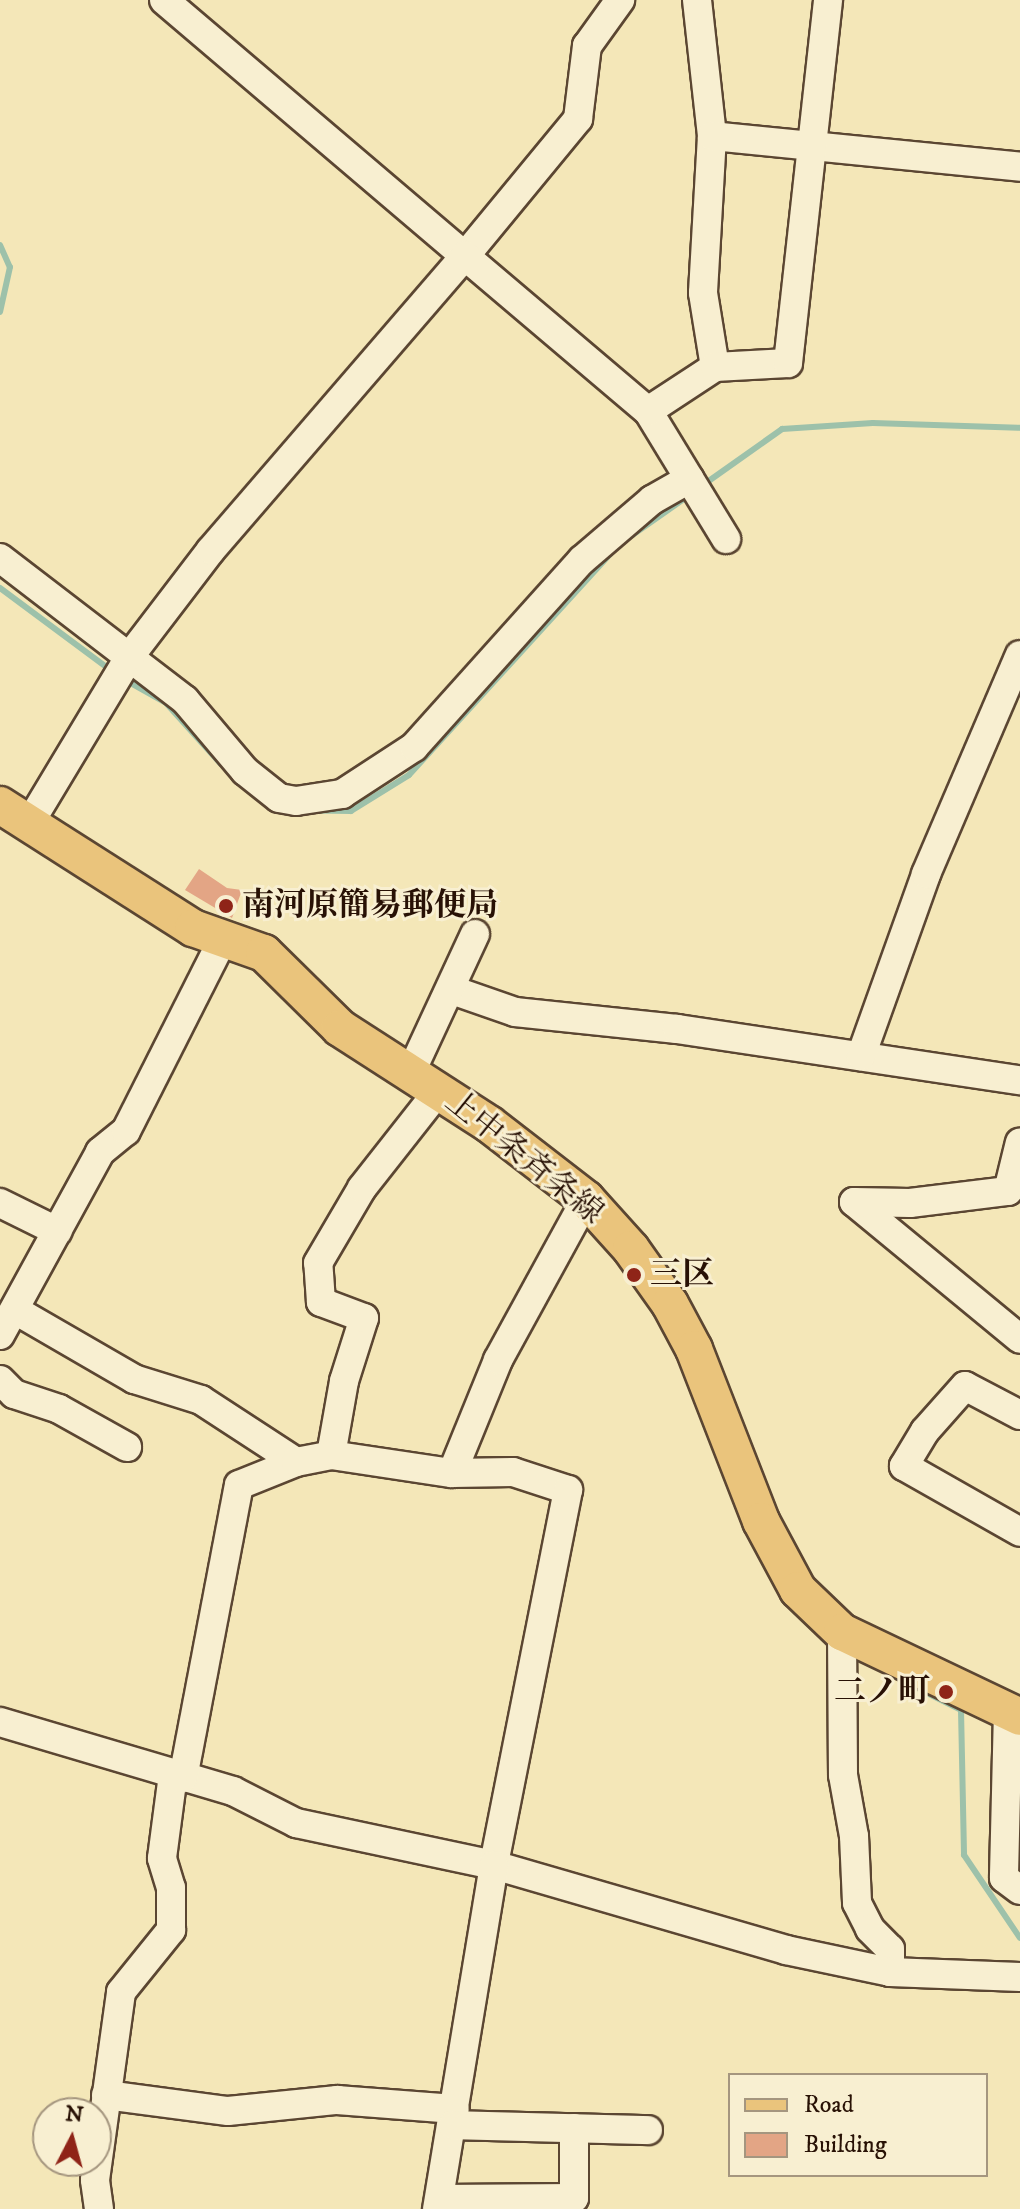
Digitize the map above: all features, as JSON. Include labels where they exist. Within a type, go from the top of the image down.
[{"type":"main road","name":"上中条斉条線","points":[[14,814],[222,941],[264,953],[340,1028],[425,1081],[586,1199],[631,1249],[670,1304],[694,1349],[730,1449],[780,1561],[807,1600],[842,1632],[1014,1714]]},
{"type":"street","points":[[164,0],[648,411],[726,539]]},
{"type":"street","points":[[14,814],[211,550],[465,256],[578,119],[587,46],[620,0]]},
{"type":"street","points":[[697,0],[712,136],[703,293],[715,367]]},
{"type":"street","points":[[648,411],[715,367],[788,363],[828,0]]},
{"type":"street","points":[[712,136],[1020,167]]},
{"type":"street","points":[[0,558],[185,700],[245,771],[279,798],[296,801],[342,794],[414,747],[582,560],[652,500],[689,479]]},
{"type":"street","points":[[861,1056],[926,874],[1020,655]]},
{"type":"street","points":[[331,1455],[347,1368],[364,1318],[321,1302],[318,1263],[425,1081],[452,990],[475,934]]},
{"type":"street","points":[[222,941],[126,1131],[100,1152],[6,1319],[134,1379],[201,1400],[296,1462]]},
{"type":"street","points":[[452,990],[515,1012],[861,1056],[1020,1080]]},
{"type":"street","points":[[1020,1142],[1014,1192],[910,1203],[854,1202],[1020,1339]]},
{"type":"street","points":[[452,1473],[498,1360],[586,1199]]},
{"type":"street","points":[[0,1203],[57,1231]]},
{"type":"street","points":[[0,1380],[14,1394],[59,1409],[127,1447]]},
{"type":"street","points":[[1020,1415],[965,1386],[925,1431],[904,1466],[1020,1532]]},
{"type":"street","points":[[99,2209],[95,2180],[121,1992],[171,1930],[171,1888],[162,1858],[234,1495],[239,1485],[296,1462],[331,1455],[452,1473],[513,1472],[568,1490],[494,1865],[439,2204],[574,2198],[574,2128]]},
{"type":"street","points":[[842,1632],[843,1775],[854,1836],[857,1903],[870,1929],[890,1949],[890,1972]]},
{"type":"street","points":[[1014,1714],[1004,1878],[1020,1890]]},
{"type":"street","points":[[0,1722],[233,1791],[296,1823],[494,1865],[786,1950],[890,1972],[1020,1977]]},
{"type":"street","points":[[106,2095],[228,2111],[337,2100],[454,2117],[574,2128],[648,2130]]},
{"type":"building","points":[[199,869],[227,888],[242,890],[232,918],[185,890]]},
{"type":"waterway","points":[[0,245],[10,267],[0,312]]},
{"type":"waterway","points":[[703,485],[782,429],[873,423],[1020,428]]},
{"type":"waterway","points":[[631,536],[691,494]]},
{"type":"waterway","points":[[279,810],[351,811],[409,775],[613,551]]},
{"type":"waterway","points":[[0,588],[113,672]]},
{"type":"waterway","points":[[125,680],[166,703],[221,764]]},
{"type":"waterway","points":[[234,778],[256,797]]},
{"type":"waterway","points":[[913,1686],[961,1710],[964,1855],[1020,1938]]},
{"type":"place","name":"南河原簡易郵便局","points":[[226,906]]},
{"type":"place","name":"三区","points":[[634,1275]]},
{"type":"place","name":"二ノ町","points":[[946,1692]]}]
